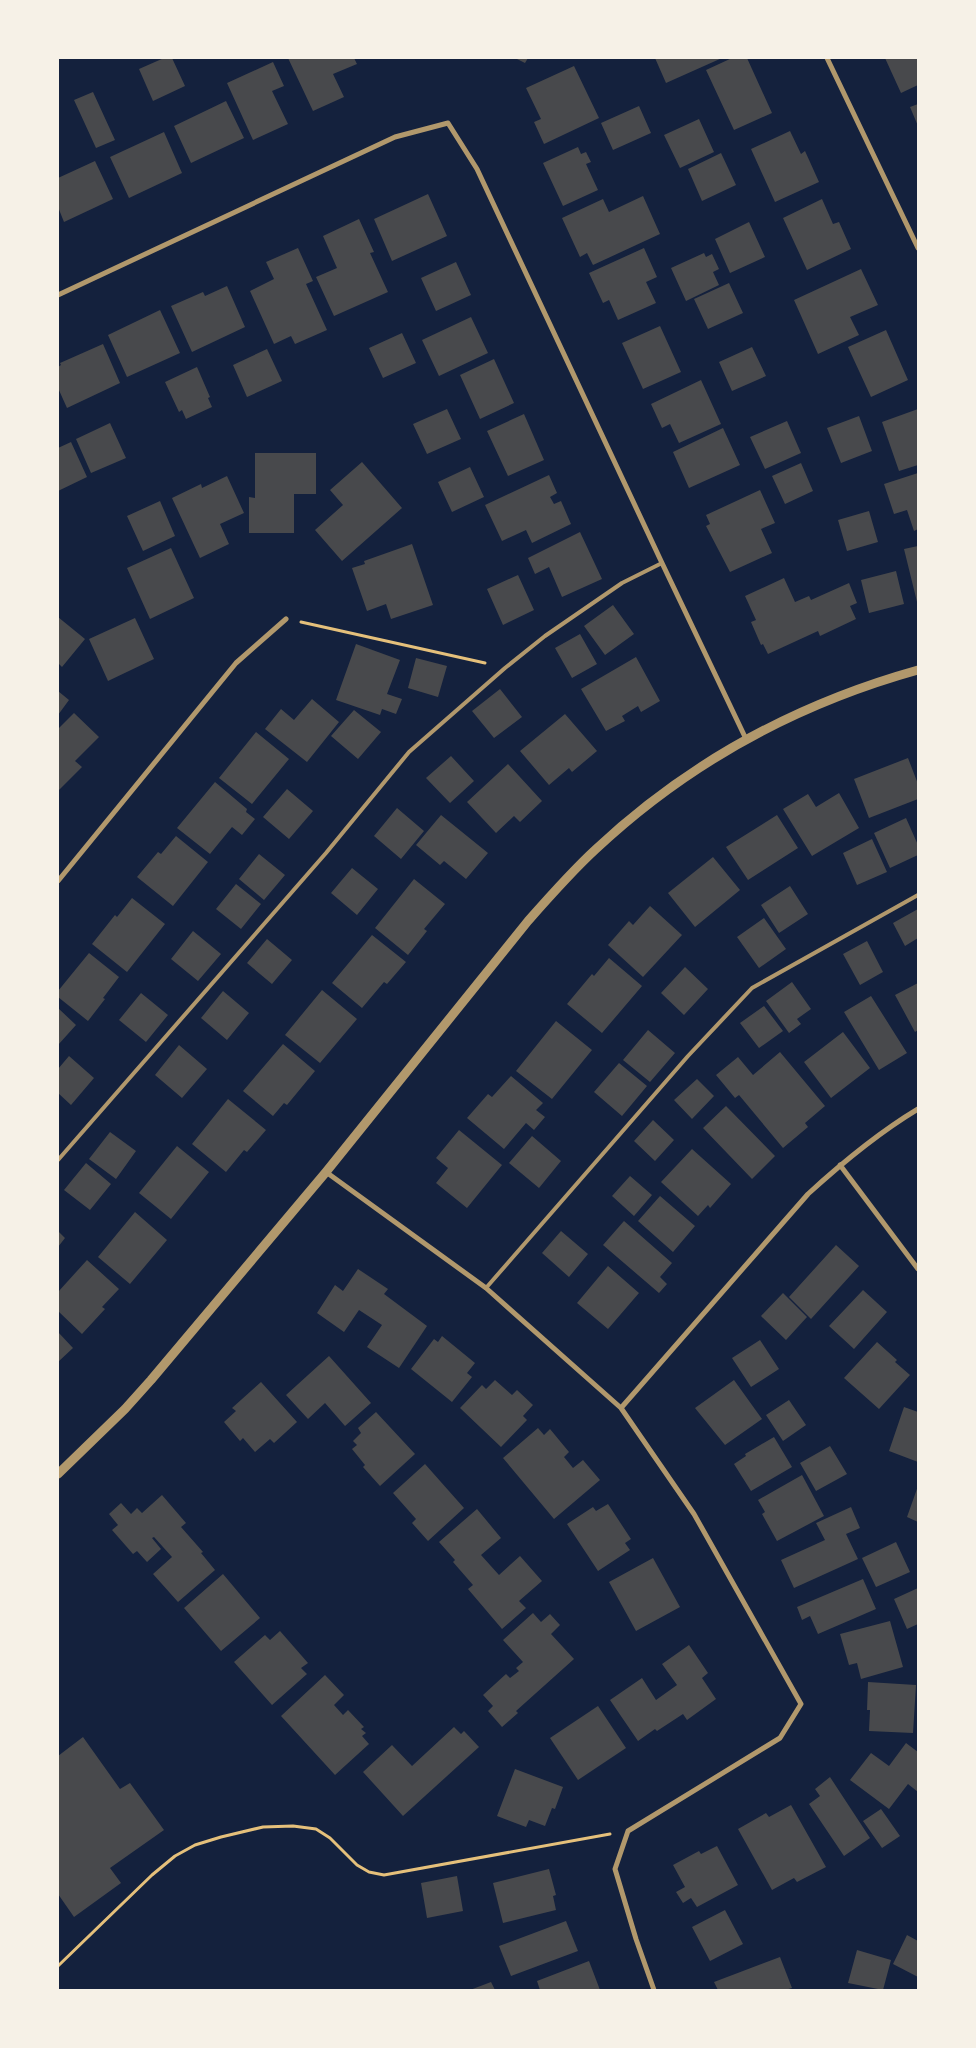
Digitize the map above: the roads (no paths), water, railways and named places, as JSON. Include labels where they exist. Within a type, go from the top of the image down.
[{"type":"street","points":[[827,58],[918,248]]},
{"type":"street","points":[[58,295],[395,137],[448,123],[477,169],[746,739]]},
{"type":"street","points":[[58,881],[236,663],[286,619]]},
{"type":"street","points":[[58,1474],[124,1409],[326,1172],[528,921],[595,849],[632,817],[707,762],[746,739],[790,716],[881,681],[918,670]]},
{"type":"street","points":[[621,1408],[808,1194],[840,1165],[872,1140],[918,1109]]},
{"type":"street","points":[[840,1165],[918,1268]]},
{"type":"street","points":[[326,1172],[486,1288],[621,1408],[694,1514],[801,1704],[780,1738],[628,1831],[615,1869],[636,1940],[654,1990]]},
{"type":"lane","points":[[58,1160],[326,853],[409,752],[505,668],[545,636],[622,583],[662,564]]},
{"type":"lane","points":[[486,1288],[688,1056],[752,988],[918,895]]}]
